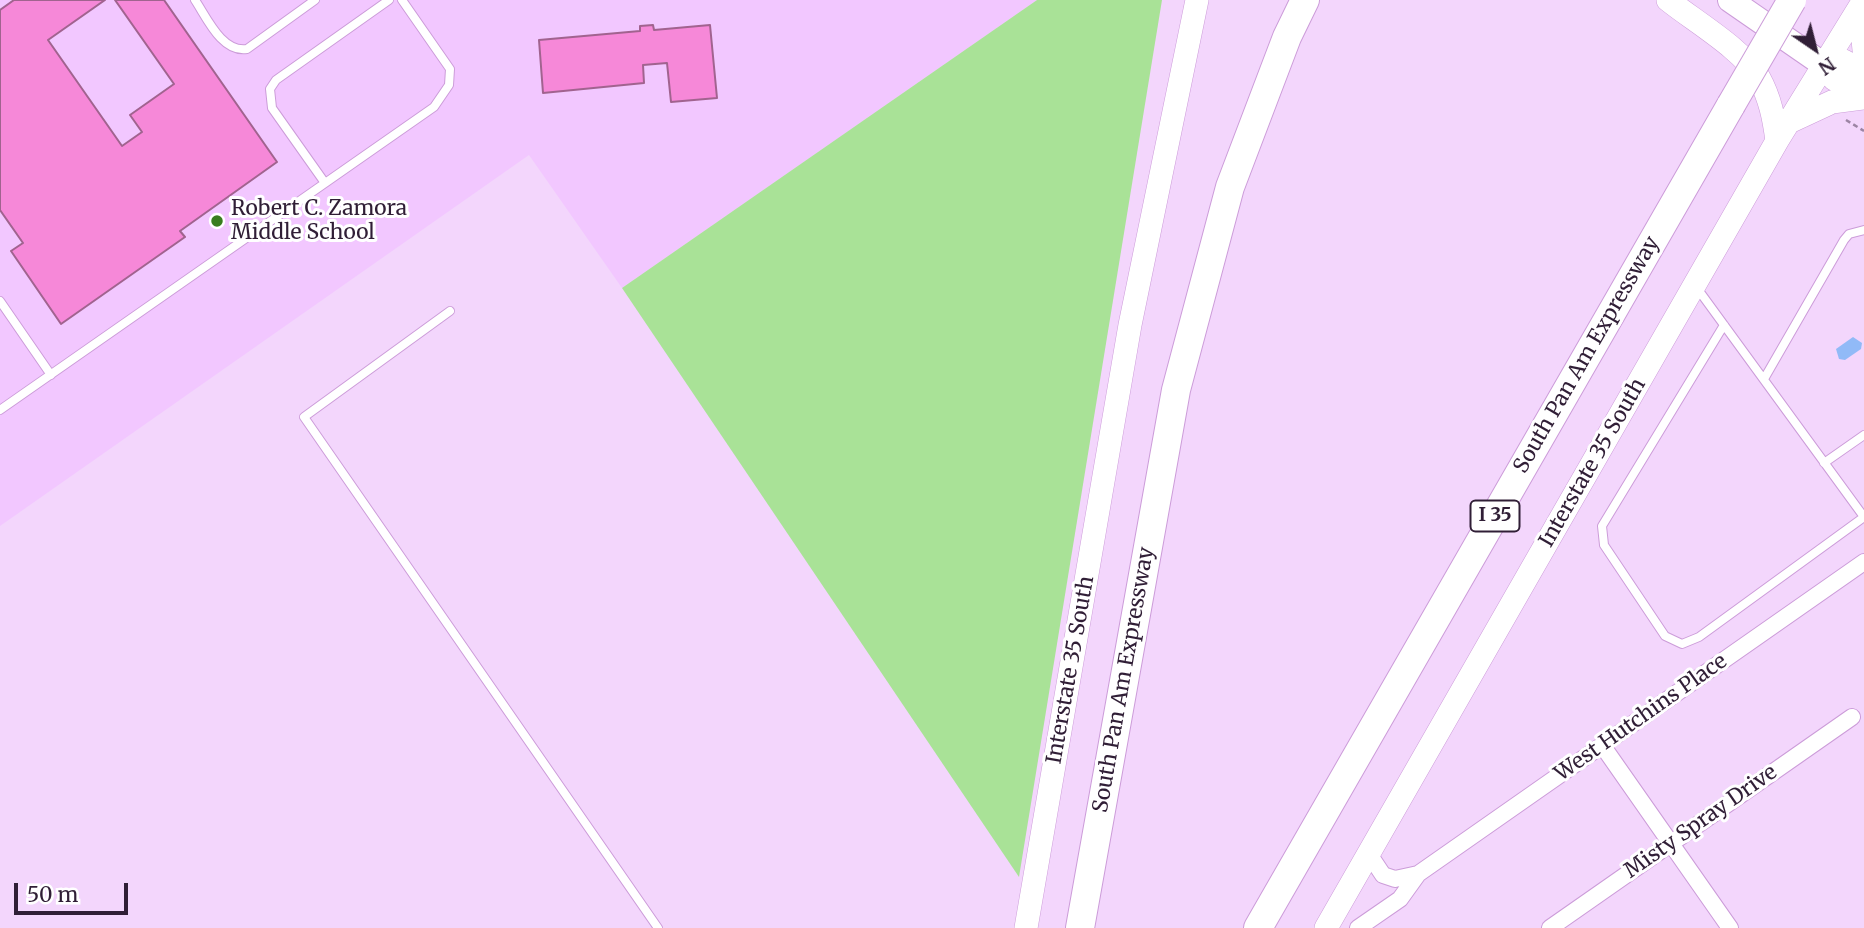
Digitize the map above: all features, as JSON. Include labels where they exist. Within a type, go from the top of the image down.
[{"type":"highway","name":"South Pan Am Expressway","points":[[1080,928],[1176,390],[1230,187],[1287,37],[1306,0]]},
{"type":"highway","name":"South Pan Am Expressway","points":[[1258,928],[1792,0]]},
{"type":"highway","points":[[1276,928],[1321,819]]},
{"type":"main road","points":[[1189,32],[1190,0]]},
{"type":"main road","name":"Interstate 35 South","points":[[1026,928],[1130,325],[1197,0]]},
{"type":"main road","points":[[1668,0],[1731,48],[1758,75],[1783,131],[1832,102],[1864,97]]},
{"type":"main road","points":[[1730,0],[1824,65],[1834,79],[1864,97]]},
{"type":"main road","points":[[1862,4],[1864,50]]},
{"type":"main road","name":"Interstate 35 South","points":[[1326,928],[1783,131],[1862,4]]},
{"type":"main road","points":[[1824,65],[1844,61],[1864,72]]},
{"type":"street","name":"West Hutchins Place","points":[[1358,928],[1400,899],[1418,874],[1864,562]]},
{"type":"street","name":"Misty Spray Drive","points":[[1550,928],[1852,717]]},
{"type":"street","points":[[1602,745],[1730,928]]},
{"type":"street","points":[[1368,854],[1383,875],[1395,879],[1418,874]]},
{"type":"lane","points":[[195,0],[226,44],[238,51],[247,50],[315,0]]},
{"type":"lane","points":[[326,183],[272,108],[270,89],[276,80],[389,0]]},
{"type":"lane","points":[[0,410],[434,107],[449,85],[450,69],[402,0]]},
{"type":"lane","points":[[1763,379],[1844,240],[1849,234],[1864,230]]},
{"type":"lane","points":[[1695,285],[1864,517],[1699,637],[1682,644],[1665,636],[1604,545],[1602,526],[1724,325]]},
{"type":"lane","points":[[0,301],[51,374]]},
{"type":"lane","points":[[450,311],[304,417],[657,928]]},
{"type":"lane","points":[[1824,463],[1864,435]]},
{"type":"path","points":[[1840,118],[1864,131]]},
{"type":"shaded area","name":"Robert C. Zamora Middle School","points":[[0,0],[1037,0],[622,288],[529,155],[0,526]]},
{"type":"green space","points":[[1037,0],[1162,0],[1019,877],[622,288]]},
{"type":"water","points":[[1853,337],[1862,343],[1861,349],[1845,360],[1839,359],[1836,349]]},
{"type":"building","points":[[14,0],[105,0],[48,40],[122,146],[142,132],[130,115],[174,84],[115,0],[164,0],[277,162],[180,231],[185,237],[61,324],[11,251],[23,243],[0,210],[0,10]]},
{"type":"building","points":[[653,25],[654,30],[710,25],[717,98],[671,102],[667,63],[643,65],[644,83],[543,93],[539,40],[640,31],[640,26]]},
{"type":"place","name":"Robert C. Zamora Middle School","points":[[217,221]]}]
